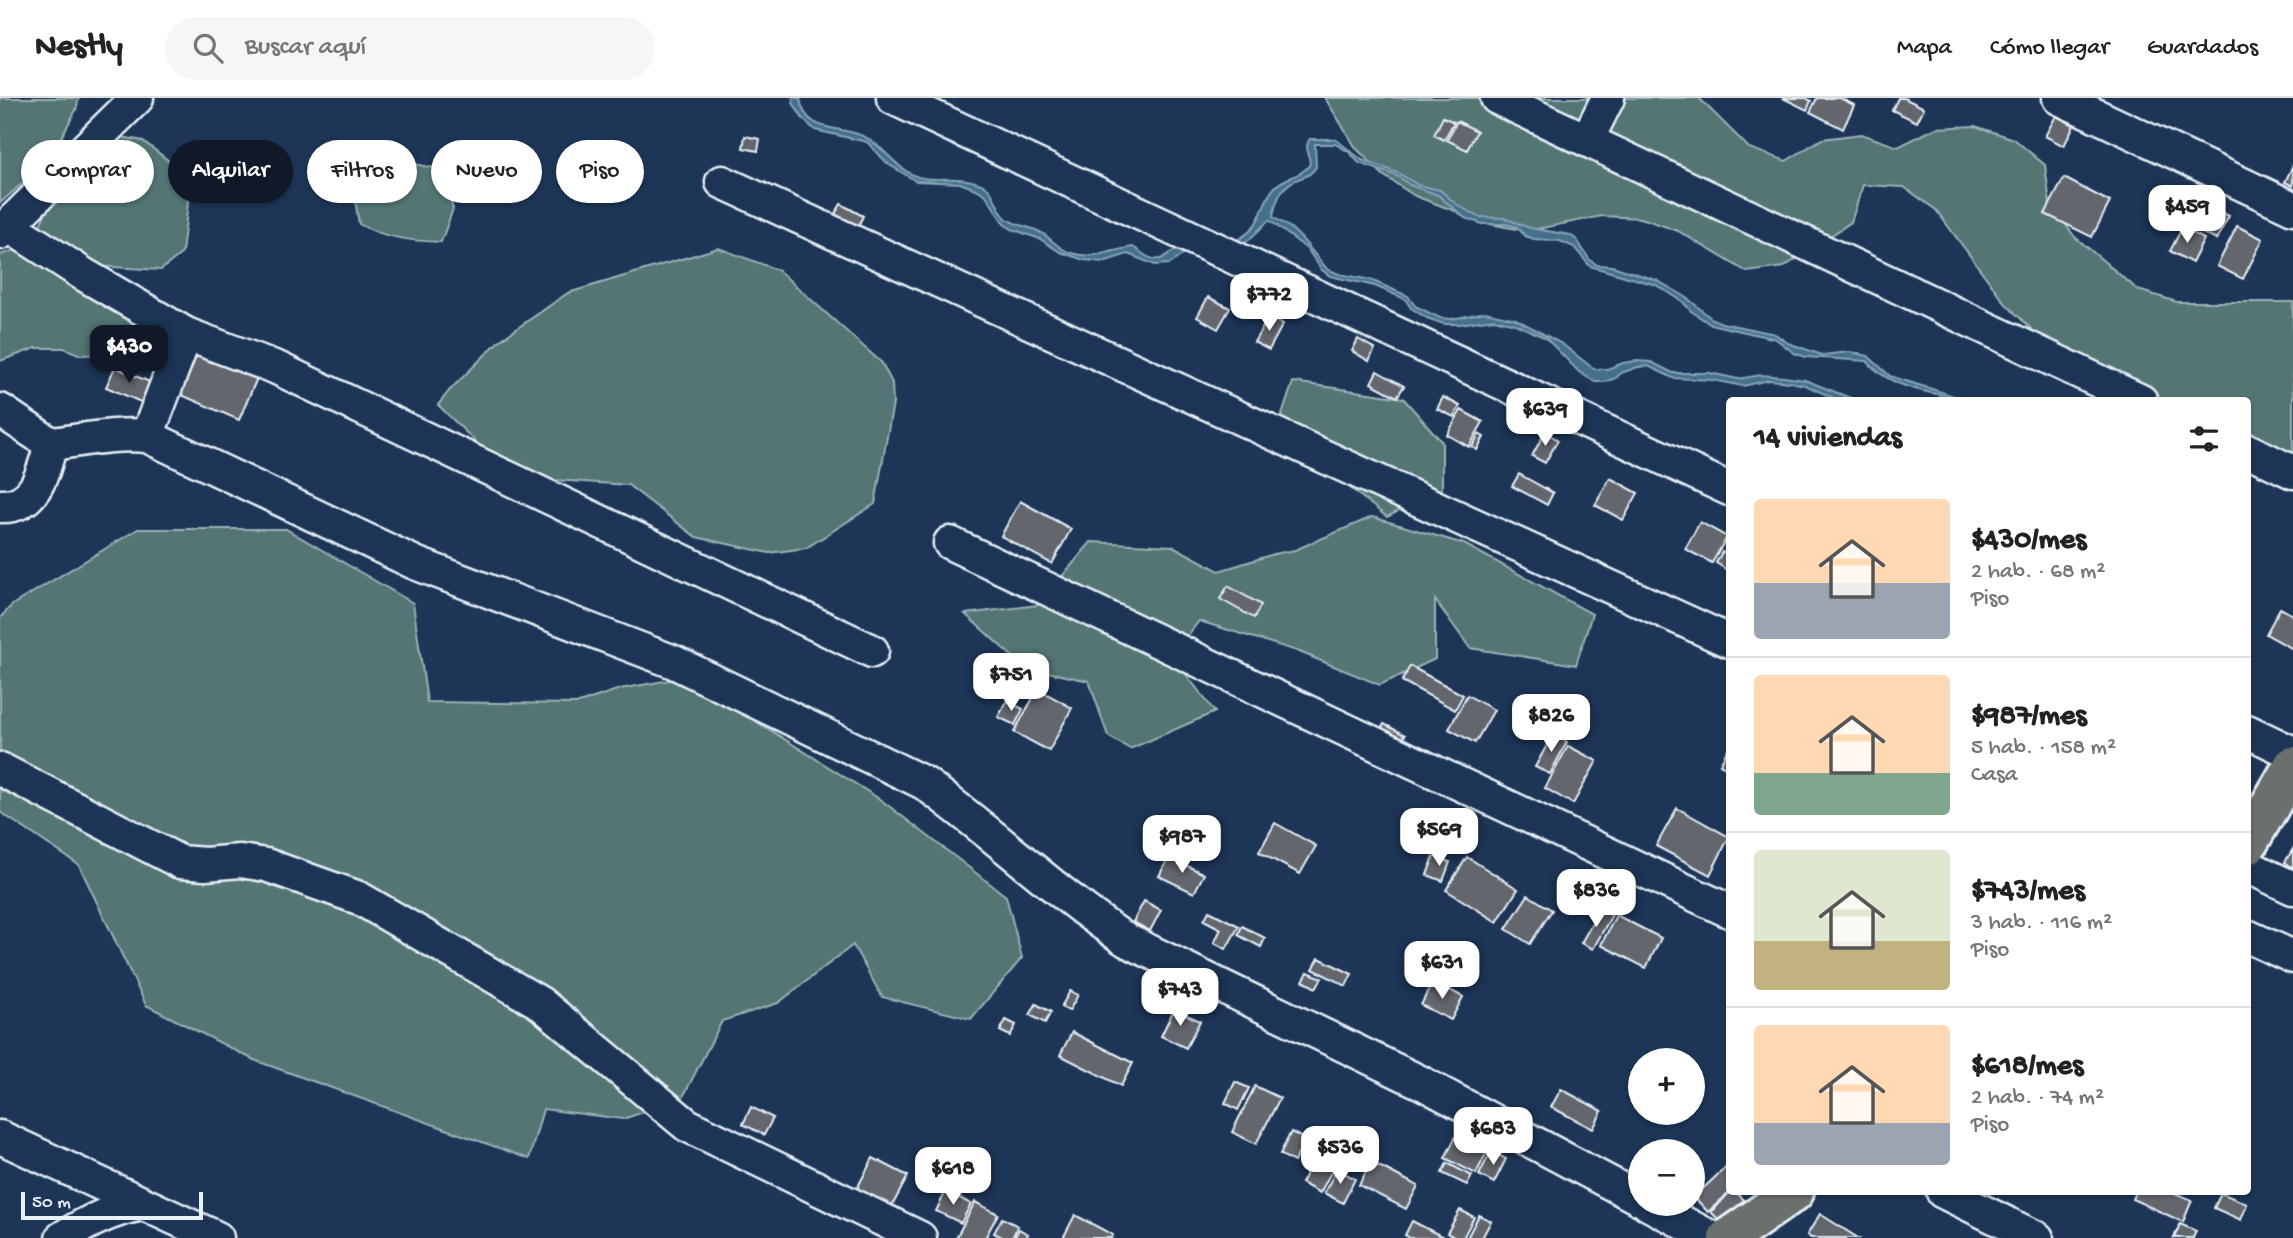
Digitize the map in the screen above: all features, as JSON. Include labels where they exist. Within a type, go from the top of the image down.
[{"type":"main road","points":[[2251,838],[2293,766]]},
{"type":"main road","points":[[1728,1238],[1790,1195]]},
{"type":"street","points":[[137,98],[5,229],[186,334],[277,368],[872,651]]},
{"type":"street","points":[[893,98],[1726,488]]},
{"type":"street","points":[[1497,98],[2133,397]]},
{"type":"street","points":[[1587,140],[1608,98]]},
{"type":"street","points":[[2059,98],[2293,208]]},
{"type":"street","points":[[722,182],[1726,639]]},
{"type":"street","points":[[148,436],[186,334]]},
{"type":"street","points":[[0,410],[51,444],[100,436],[148,436],[415,563],[674,662],[924,783],[959,808],[1083,911],[1126,940],[1422,1083],[1628,1193]]},
{"type":"street","points":[[0,506],[21,503],[30,496],[37,485],[51,444]]},
{"type":"street","points":[[2251,452],[2293,472]]},
{"type":"street","points":[[950,544],[1726,910]]},
{"type":"street","points":[[2251,733],[2293,753]]},
{"type":"street","points":[[0,769],[180,862],[205,864],[240,861],[266,865],[359,898],[540,1003],[687,1125],[920,1238]]},
{"type":"street","points":[[2251,868],[2293,888]]},
{"type":"street","points":[[2251,938],[2293,957]]},
{"type":"street","points":[[0,1137],[218,1238]]},
{"type":"street","points":[[1949,1195],[2037,1238]]},
{"type":"street","points":[[62,1238],[84,1224],[122,1207],[143,1204]]},
{"type":"street","points":[[1671,1216],[1712,1238]]},
{"type":"green space","points":[[0,98],[79,98],[76,110],[60,140],[21,140],[21,185],[0,203]]},
{"type":"green space","points":[[1325,98],[1699,98],[1749,148],[1786,161],[1822,139],[1861,134],[1898,147],[1936,128],[1975,126],[2014,139],[2045,165],[2050,204],[2075,237],[2138,290],[2177,302],[2293,302],[2293,459],[2251,463],[2251,397],[2108,397],[2091,388],[2006,304],[1936,210],[1904,187],[1863,185],[1851,222],[1784,267],[1747,272],[1678,231],[1641,218],[1602,216],[1527,231],[1490,224],[1415,196],[1383,175],[1356,148]]},
{"type":"green space","points":[[122,137],[138,140],[112,140]]},
{"type":"green space","points":[[154,149],[168,160],[168,203],[188,203],[182,253],[161,270],[97,266],[38,229],[50,203],[154,203]]},
{"type":"green space","points":[[417,164],[431,167],[431,203],[451,203],[453,209],[441,242],[398,238],[359,224],[356,203],[417,203]]},
{"type":"green space","points":[[21,248],[136,322],[106,354],[81,355],[64,348],[36,348],[0,361],[0,255]]},
{"type":"green space","points":[[718,248],[778,270],[882,363],[892,383],[893,403],[875,504],[806,548],[769,553],[696,537],[628,485],[539,479],[490,456],[438,405],[499,341],[568,293]]},
{"type":"green space","points":[[1293,382],[1403,398],[1442,442],[1442,489],[1387,517],[1315,460],[1282,415]]},
{"type":"green space","points":[[1372,517],[1464,544],[1592,614],[1576,665],[1470,648],[1435,600],[1435,659],[1380,685],[1297,651],[1199,621],[1172,656],[1215,712],[1130,749],[1108,736],[1089,681],[1024,667],[965,614],[1038,605],[1091,542],[1173,546],[1219,571],[1295,550]]},
{"type":"green space","points":[[138,529],[286,529],[413,603],[427,702],[576,704],[620,689],[686,677],[881,800],[1006,896],[1022,958],[971,1019],[882,997],[853,945],[778,1003],[722,1021],[682,1099],[623,1119],[543,1109],[529,1159],[254,1060],[146,1005],[79,865],[0,812],[0,618],[12,605]]},
{"type":"water","points":[[793,98],[800,98],[803,110],[817,124],[857,134],[874,142],[900,167],[915,176],[966,180],[981,184],[990,190],[1002,214],[1010,221],[1040,232],[1063,249],[1079,255],[1095,255],[1133,247],[1150,258],[1161,259],[1203,234],[1212,233],[1231,240],[1239,239],[1253,227],[1275,187],[1303,172],[1310,164],[1307,148],[1310,139],[1335,139],[1362,160],[1398,173],[1418,185],[1440,190],[1456,204],[1479,217],[1504,218],[1530,228],[1570,235],[1597,265],[1612,266],[1656,280],[1686,297],[1712,319],[1775,334],[1788,343],[1822,355],[1850,352],[1868,356],[1890,376],[1957,397],[1947,397],[1899,384],[1867,361],[1806,357],[1794,353],[1776,339],[1710,324],[1682,301],[1656,285],[1590,266],[1574,247],[1560,241],[1534,239],[1525,236],[1517,227],[1507,224],[1482,224],[1465,218],[1438,195],[1410,185],[1397,176],[1359,163],[1349,152],[1335,144],[1315,144],[1316,167],[1284,189],[1276,202],[1273,217],[1291,228],[1327,269],[1371,280],[1408,296],[1415,306],[1440,318],[1452,319],[1485,312],[1516,319],[1562,344],[1594,369],[1607,369],[1636,361],[1651,362],[1673,373],[1710,373],[1738,379],[1761,375],[1805,380],[1848,397],[1832,397],[1805,385],[1790,382],[1769,380],[1743,386],[1712,380],[1673,378],[1648,366],[1621,373],[1605,382],[1595,382],[1579,372],[1546,338],[1515,324],[1494,319],[1444,324],[1411,308],[1405,299],[1375,286],[1330,276],[1322,270],[1307,249],[1269,220],[1242,244],[1203,239],[1170,264],[1155,265],[1128,254],[1103,262],[1084,260],[1060,252],[1040,239],[1004,224],[986,195],[978,190],[960,183],[916,181],[888,164],[867,142],[815,130],[803,119],[793,103]]},
{"type":"building","points":[[1783,98],[1806,98],[1811,101],[1807,110]]},
{"type":"building","points":[[1817,98],[1840,98],[1854,105],[1843,129],[1810,112]]},
{"type":"building","points":[[1898,98],[1904,98],[1924,108],[1917,122],[1892,110]]},
{"type":"building","points":[[2056,116],[2074,125],[2064,146],[2045,136]]},
{"type":"building","points":[[1443,117],[1454,122],[1444,140],[1434,135]]},
{"type":"building","points":[[1457,121],[1477,131],[1467,150],[1447,140]]},
{"type":"building","points":[[745,136],[760,139],[758,151],[743,148]]},
{"type":"building","points":[[2293,165],[2293,186],[2285,182]]},
{"type":"building","points":[[2064,178],[2110,202],[2092,237],[2045,214]]},
{"type":"building","points":[[2203,203],[2229,216],[2216,240],[2191,227]]},
{"type":"building","points":[[841,204],[863,216],[855,232],[832,219]]},
{"type":"building","points":[[2237,226],[2263,239],[2243,279],[2217,266]]},
{"type":"building","points":[[2182,228],[2204,239],[2192,263],[2170,251]]},
{"type":"building","points":[[1208,297],[1230,308],[1218,329],[1197,317]]},
{"type":"building","points":[[1269,317],[1283,324],[1269,350],[1254,342]]},
{"type":"building","points":[[1358,339],[1375,349],[1369,361],[1352,351]]},
{"type":"building","points":[[195,351],[257,378],[239,420],[177,393]]},
{"type":"building","points":[[115,367],[152,383],[143,403],[106,387]]},
{"type":"building","points":[[1377,371],[1404,386],[1397,397],[1371,383]]},
{"type":"building","points":[[1443,397],[1460,406],[1454,417],[1437,409]]},
{"type":"building","points":[[1461,410],[1483,422],[1469,447],[1447,435]]},
{"type":"building","points":[[1545,432],[1558,440],[1545,463],[1532,456]]},
{"type":"building","points":[[1479,434],[1484,437],[1477,450],[1472,447]]},
{"type":"building","points":[[1519,474],[1553,493],[1547,505],[1512,486]]},
{"type":"building","points":[[1610,478],[1638,493],[1623,520],[1595,505]]},
{"type":"building","points":[[1020,501],[1071,529],[1052,564],[1001,536]]},
{"type":"building","points":[[1700,522],[1726,536],[1712,563],[1685,549]]},
{"type":"building","points":[[1722,552],[1726,554],[1726,569],[1716,563]]},
{"type":"building","points":[[1228,586],[1261,605],[1254,618],[1220,599]]},
{"type":"building","points":[[2280,608],[2293,615],[2293,649],[2266,634]]},
{"type":"building","points":[[1410,666],[1463,695],[1455,710],[1402,681]]},
{"type":"building","points":[[1038,689],[1072,708],[1049,751],[1014,732]]},
{"type":"building","points":[[1467,695],[1494,710],[1475,743],[1449,729]]},
{"type":"building","points":[[1007,701],[1023,709],[1015,725],[998,717]]},
{"type":"building","points":[[1384,724],[1405,735],[1398,746],[1378,735]]},
{"type":"building","points":[[1553,734],[1567,742],[1550,774],[1535,767]]},
{"type":"building","points":[[1568,746],[1597,761],[1573,804],[1545,788]]},
{"type":"building","points":[[1726,753],[1726,767],[1720,764]]},
{"type":"building","points":[[1677,808],[1726,835],[1726,843],[1710,875],[1656,846]]},
{"type":"building","points":[[1275,823],[1316,846],[1300,874],[1259,852]]},
{"type":"building","points":[[2293,849],[2293,868],[2285,862]]},
{"type":"building","points":[[1434,856],[1450,862],[1443,881],[1427,875]]},
{"type":"building","points":[[1169,857],[1204,874],[1194,893],[1159,876]]},
{"type":"building","points":[[1467,857],[1518,889],[1497,922],[1446,890]]},
{"type":"building","points":[[1528,895],[1552,910],[1530,944],[1506,929]]},
{"type":"building","points":[[1144,901],[1161,910],[1150,931],[1133,922]]},
{"type":"building","points":[[1600,909],[1612,915],[1593,949],[1581,943]]},
{"type":"building","points":[[1209,911],[1239,926],[1226,949],[1214,943],[1221,929],[1204,920]]},
{"type":"building","points":[[1616,915],[1661,938],[1646,968],[1601,945]]},
{"type":"building","points":[[1242,926],[1265,938],[1261,947],[1238,935]]},
{"type":"building","points":[[1319,958],[1352,974],[1346,986],[1313,969]]},
{"type":"building","points":[[1308,972],[1322,978],[1316,988],[1303,981]]},
{"type":"building","points":[[1433,981],[1463,997],[1451,1020],[1421,1005]]},
{"type":"building","points":[[1070,991],[1078,995],[1069,1011],[1061,1007]]},
{"type":"building","points":[[1036,1004],[1051,1012],[1045,1023],[1030,1015]]},
{"type":"building","points":[[1174,1009],[1200,1021],[1186,1048],[1161,1036]]},
{"type":"building","points":[[1006,1020],[1016,1025],[1010,1036],[1000,1031]]},
{"type":"building","points":[[1072,1032],[1133,1063],[1121,1086],[1060,1055]]},
{"type":"building","points":[[1235,1082],[1249,1088],[1238,1110],[1225,1103]]},
{"type":"building","points":[[1255,1086],[1280,1098],[1256,1144],[1232,1132]]},
{"type":"building","points":[[1561,1089],[1602,1111],[1593,1129],[1551,1107]]},
{"type":"building","points":[[751,1107],[773,1118],[764,1135],[743,1124]]},
{"type":"building","points":[[1291,1132],[1306,1140],[1294,1162],[1280,1154]]},
{"type":"building","points":[[1458,1132],[1489,1148],[1476,1174],[1445,1158]]},
{"type":"building","points":[[1491,1151],[1506,1159],[1494,1183],[1479,1175]]},
{"type":"building","points":[[1317,1153],[1336,1163],[1320,1193],[1301,1183]]},
{"type":"building","points":[[873,1158],[908,1176],[891,1208],[856,1190]]},
{"type":"building","points":[[1371,1162],[1418,1186],[1406,1209],[1359,1185]]},
{"type":"building","points":[[1447,1163],[1472,1176],[1467,1185],[1442,1173]]},
{"type":"building","points":[[1726,1167],[1727,1195],[1708,1212],[1705,1209],[1705,1187]]},
{"type":"building","points":[[1337,1169],[1355,1179],[1343,1203],[1324,1193]]},
{"type":"building","points":[[946,1191],[971,1204],[961,1223],[936,1211]]},
{"type":"building","points":[[1727,1195],[1739,1195],[1744,1200],[1722,1223],[1711,1212]]},
{"type":"building","points":[[2134,1195],[2180,1195],[2192,1200],[2183,1222],[2132,1199]]},
{"type":"building","points":[[2220,1195],[2247,1204],[2241,1220],[2214,1208]]},
{"type":"building","points":[[975,1202],[998,1214],[985,1238],[956,1238]]},
{"type":"building","points":[[1460,1210],[1474,1217],[1463,1238],[1456,1238],[1447,1233]]},
{"type":"building","points":[[1820,1214],[1858,1238],[1811,1238],[1807,1235]]},
{"type":"building","points":[[1075,1215],[1113,1235],[1111,1238],[1063,1238]]},
{"type":"building","points":[[1479,1215],[1491,1221],[1482,1238],[1467,1238]]},
{"type":"building","points":[[1002,1218],[1018,1226],[1012,1238],[1004,1238],[994,1233]]},
{"type":"building","points":[[1412,1221],[1445,1238],[1410,1238],[1405,1235]]},
{"type":"building","points":[[2180,1224],[2196,1231],[2193,1238],[2174,1238]]},
{"type":"building","points":[[1019,1229],[1028,1234],[1026,1238],[1014,1238]]}]
